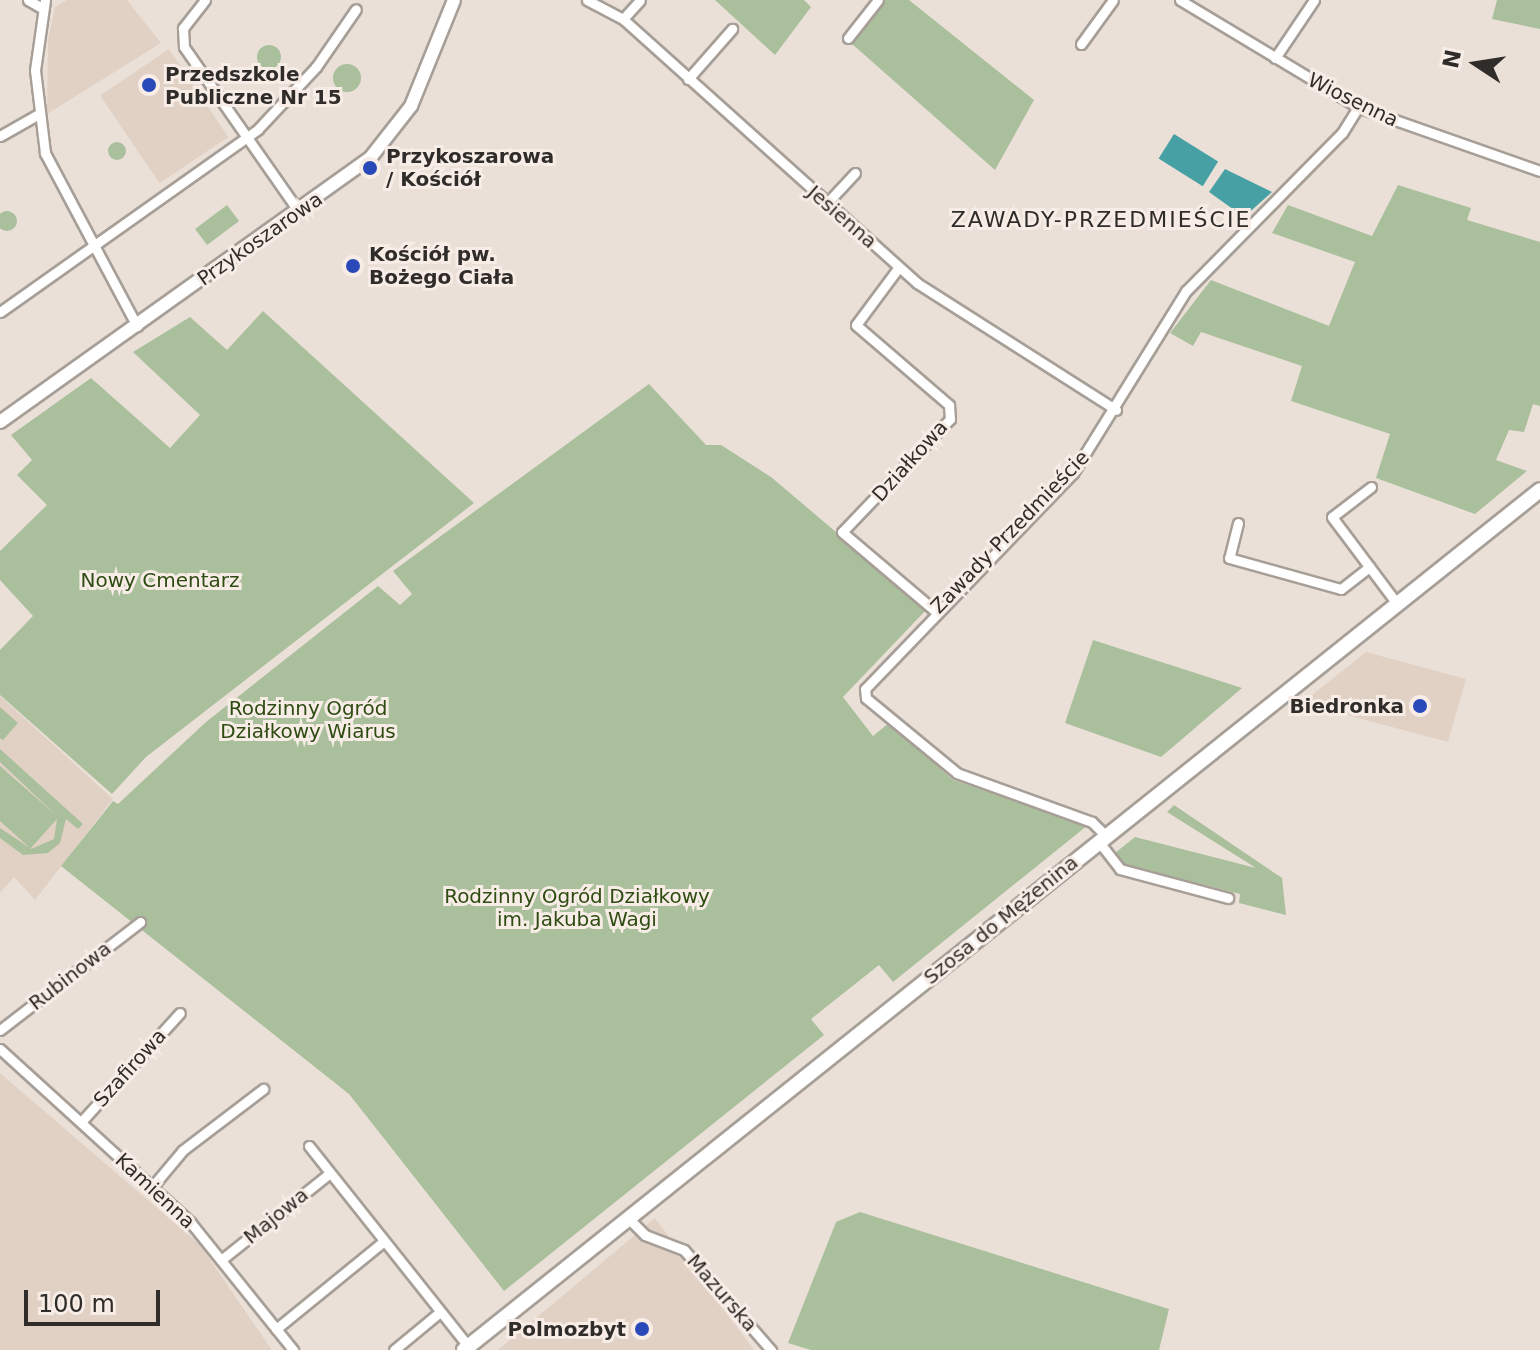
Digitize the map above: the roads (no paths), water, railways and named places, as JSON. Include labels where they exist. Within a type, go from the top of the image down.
[{"type":"main road","name":"Szosa do Mężenina","points":[[466,1348],[1540,490]]},
{"type":"street","points":[[28,0],[44,4],[37,115],[58,187],[90,249],[137,326]]},
{"type":"street","points":[[205,0],[183,28],[182,42],[299,212]]},
{"type":"street","name":"Przykoszarowa","points":[[0,422],[299,212],[371,157],[399,126],[454,0]]},
{"type":"street","name":"Jesienna","points":[[587,0],[623,19],[899,267],[1116,410]]},
{"type":"street","points":[[623,19],[640,0]]},
{"type":"street","points":[[848,38],[878,0]]},
{"type":"street","points":[[1081,44],[1113,0]]},
{"type":"street","name":"Wiosenna","points":[[1180,0],[1358,107],[1540,171]]},
{"type":"street","points":[[1275,58],[1314,0]]},
{"type":"street","points":[[0,312],[248,137],[300,87],[356,9]]},
{"type":"street","points":[[688,79],[732,29]]},
{"type":"street","name":"Zawady Przedmieście","points":[[1102,839],[1092,822],[957,773],[866,698],[869,680],[934,610],[1073,473],[1116,410],[1186,291],[1342,133],[1358,107]]},
{"type":"street","points":[[0,136],[37,115]]},
{"type":"street","points":[[827,203],[855,173]]},
{"type":"street","name":"Działkowa","points":[[899,267],[856,325],[949,405],[950,419],[842,532],[934,610]]},
{"type":"street","points":[[1371,487],[1332,517],[1398,605]]},
{"type":"street","points":[[1238,523],[1229,558],[1341,589],[1369,567]]},
{"type":"street","points":[[1102,839],[1120,869],[1228,898]]},
{"type":"street","name":"Rubinowa","points":[[0,1030],[140,922]]},
{"type":"street","name":"Szafirowa","points":[[81,1122],[180,1013]]},
{"type":"street","name":"Kamienna","points":[[0,1049],[152,1187],[221,1260],[293,1350]]},
{"type":"street","points":[[152,1187],[183,1150],[263,1089]]},
{"type":"street","points":[[309,1146],[466,1348]]},
{"type":"street","name":"Majowa","points":[[221,1260],[330,1173]]},
{"type":"street","name":"Mazurska","points":[[628,1218],[645,1235],[684,1250],[771,1350]]},
{"type":"street","points":[[276,1329],[384,1241]]},
{"type":"street","points":[[394,1350],[440,1312]]},
{"type":"water","points":[[1174,134],[1218,162],[1203,186],[1159,159]]},
{"type":"water","points":[[1225,169],[1272,192],[1244,217],[1209,192]]},
{"type":"place","name":"Przedszkole Publiczne Nr 15","points":[[149,85]]},
{"type":"place","name":"Przykoszarowa / Kościół","points":[[370,168]]},
{"type":"place","name":"Kościół pw. Bożego Ciała","points":[[353,266]]},
{"type":"place","name":"Biedronka","points":[[1420,706]]},
{"type":"place","name":"Polmozbyt","points":[[642,1329]]},
{"type":"district","name":"ZAWADY-PRZEDMIEŚCIE","points":[[1101,220]]},
{"type":"park label","name":"Nowy Cmentarz","points":[[160,580]]},
{"type":"park label","name":"Rodzinny Ogród Działkowy Wiarus","points":[[308,720]]},
{"type":"park label","name":"Rodzinny Ogród Działkowy im. Jakuba Wagi","points":[[577,908]]}]
